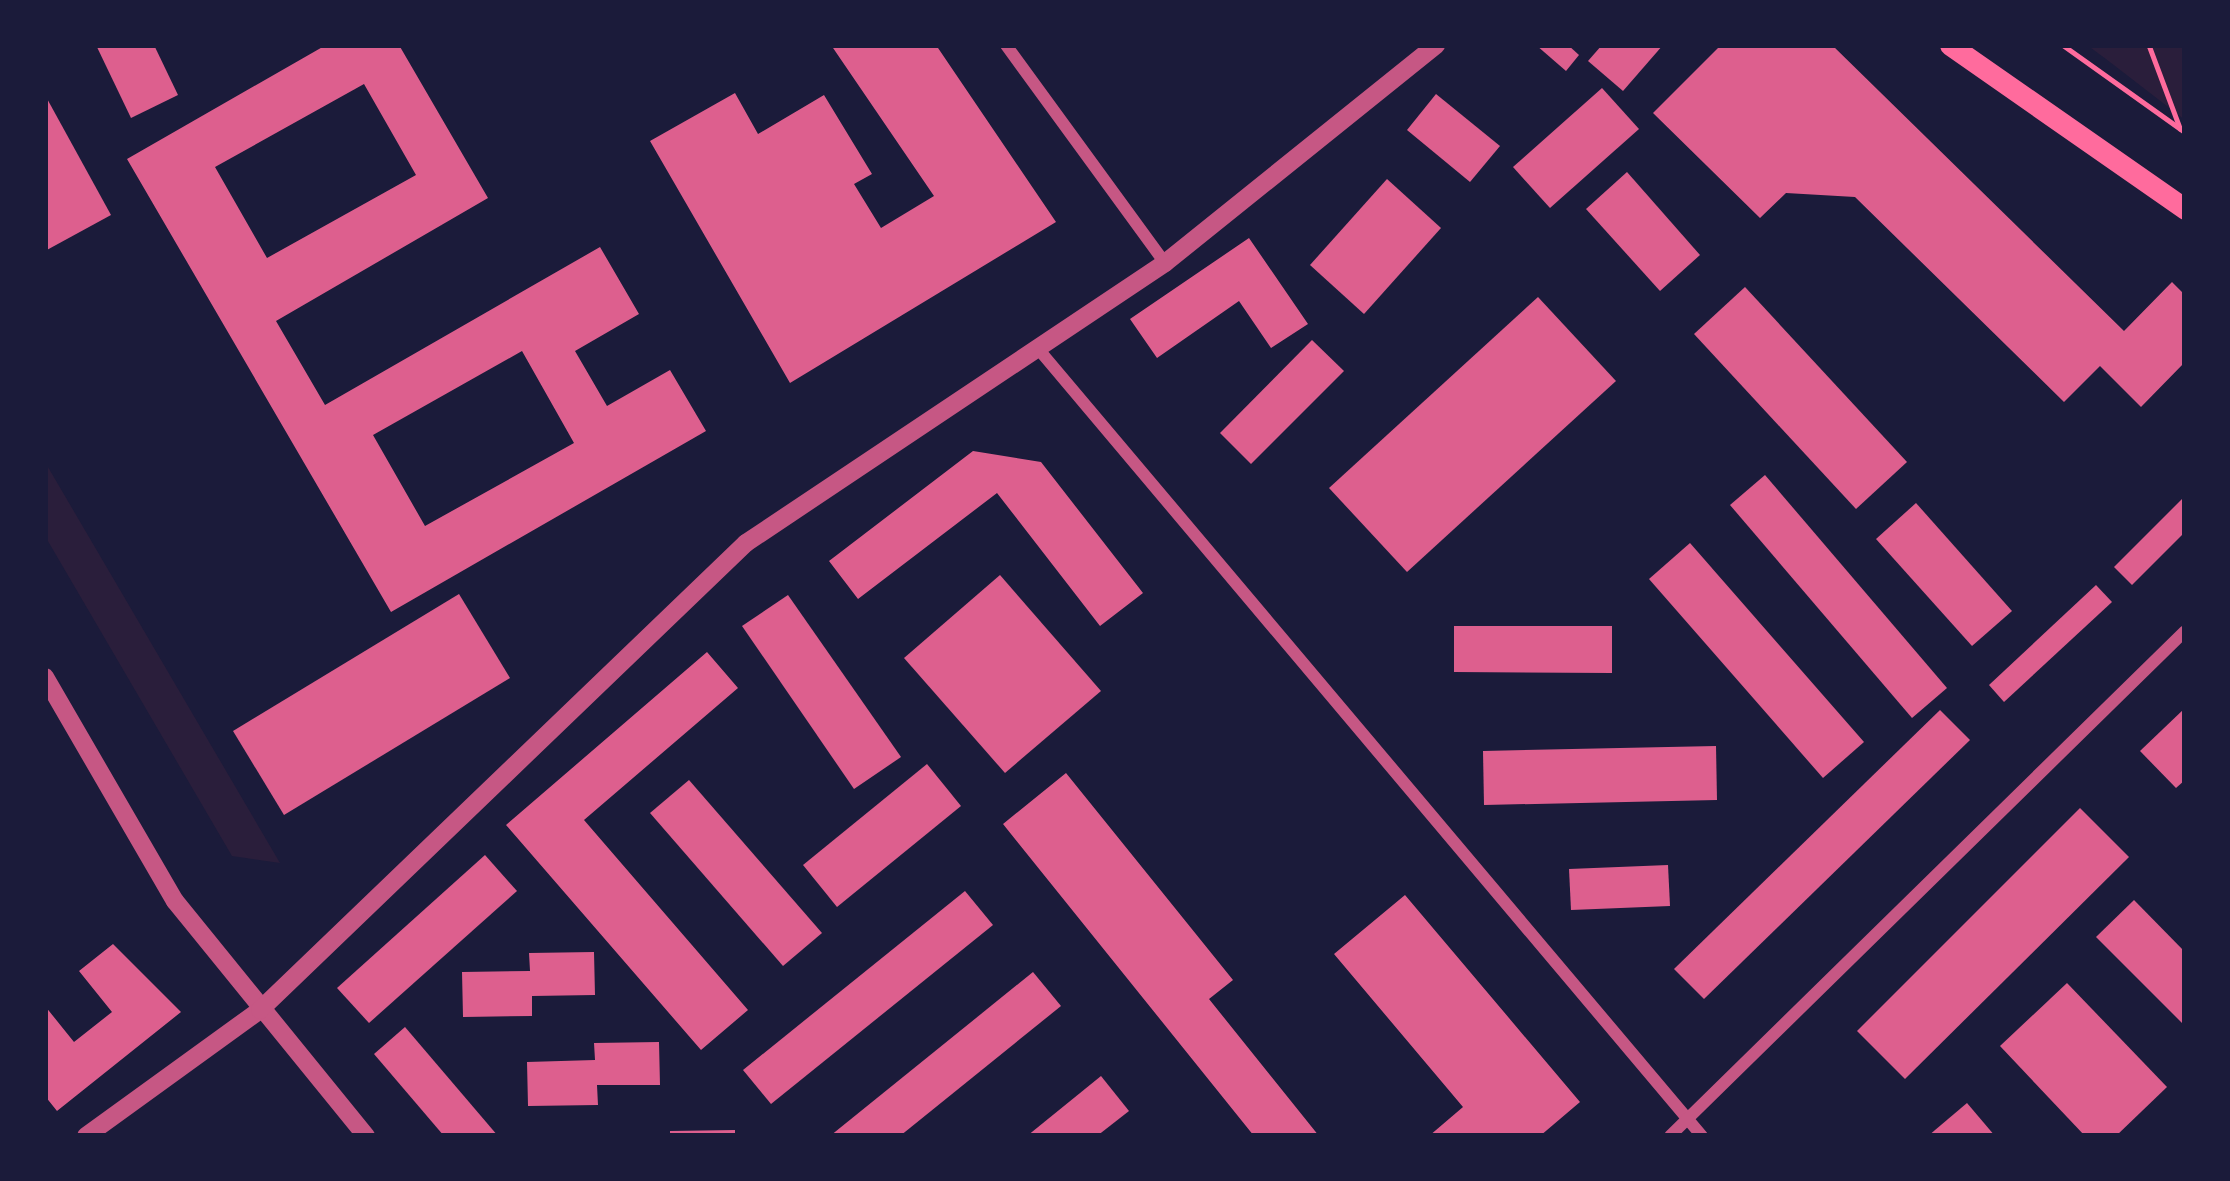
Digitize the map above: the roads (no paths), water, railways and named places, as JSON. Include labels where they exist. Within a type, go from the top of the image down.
[{"type":"main road","points":[[1950,45],[2185,209]]},
{"type":"street","points":[[1006,45],[1165,263]]},
{"type":"street","points":[[86,1136],[260,1010],[746,543],[1165,263],[1436,45]]},
{"type":"street","points":[[1040,350],[1702,1136]]},
{"type":"street","points":[[1670,1136],[2185,631]]},
{"type":"street","points":[[45,677],[175,901],[366,1136]]}]
